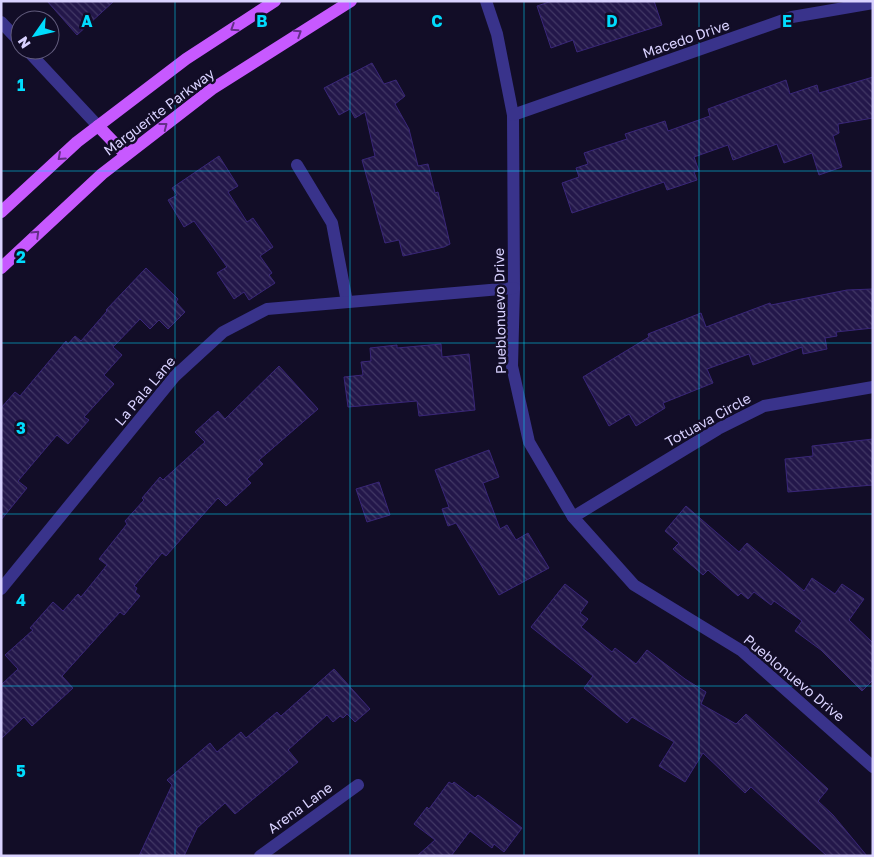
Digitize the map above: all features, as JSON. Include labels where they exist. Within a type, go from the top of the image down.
[{"type":"main road","name":"Marguerite Parkway","points":[[1,212],[77,142],[186,59],[275,1]]},
{"type":"main road","name":"Marguerite Parkway","points":[[1,268],[102,174],[212,89],[352,1]]},
{"type":"main road","points":[[98,126],[126,155]]},
{"type":"street","name":"Pueblonuevo Drive","points":[[486,1],[497,34],[512,115],[514,288],[512,366],[529,442],[572,517],[634,585],[742,651],[873,767]]},
{"type":"street","name":"Macedo Drive","points":[[512,115],[792,17],[873,3]]},
{"type":"street","points":[[1,22],[10,31]]},
{"type":"street","points":[[36,60],[98,126]]},
{"type":"street","points":[[297,165],[332,223],[347,302]]},
{"type":"street","name":"La Pala Lane","points":[[1,589],[175,376],[222,332],[267,309],[514,288]]},
{"type":"street","name":"Totuava Circle","points":[[572,517],[718,428],[764,406],[873,387]]},
{"type":"street","name":"Arena Lane","points":[[260,856],[358,785]]},
{"type":"building","points":[[47,1],[114,1],[77,35],[60,16],[60,10],[55,10]]},
{"type":"building","points":[[552,1],[654,1],[662,25],[577,52],[573,40],[551,48],[537,6]]},
{"type":"building","points":[[372,63],[384,84],[396,80],[405,96],[395,104],[409,129],[418,166],[428,164],[435,193],[438,192],[450,244],[444,247],[403,256],[399,240],[385,243],[362,160],[375,156],[365,112],[355,118],[350,109],[339,115],[324,88]]},
{"type":"building","points":[[873,77],[873,118],[838,124],[839,133],[833,136],[842,167],[819,175],[812,153],[784,163],[777,144],[733,160],[728,145],[694,157],[699,171],[694,172],[697,180],[667,190],[664,182],[572,213],[562,183],[579,177],[576,168],[588,164],[584,153],[627,139],[625,134],[665,121],[668,131],[710,116],[708,109],[786,80],[790,94],[817,85],[819,93]]},
{"type":"building","points":[[219,156],[238,186],[228,192],[247,222],[253,218],[273,247],[260,256],[272,273],[269,275],[275,283],[249,300],[244,292],[234,299],[217,273],[227,267],[194,221],[184,227],[168,200],[177,195],[172,188]]},
{"type":"building","points":[[146,268],[178,299],[176,302],[185,312],[168,329],[159,320],[150,329],[140,319],[113,347],[122,355],[104,375],[114,384],[84,417],[89,420],[68,444],[57,435],[18,481],[27,488],[1,520],[1,408],[15,392],[20,396],[66,341],[68,344],[75,336],[81,341],[106,310]]},
{"type":"building","points":[[873,289],[873,328],[836,332],[837,336],[825,338],[827,349],[803,354],[802,347],[753,365],[749,354],[707,369],[713,383],[663,403],[665,408],[636,426],[629,414],[609,426],[583,377],[649,337],[648,334],[701,313],[706,327],[770,303],[771,305],[847,290]]},
{"type":"building","points":[[441,344],[442,357],[469,354],[475,410],[419,416],[417,401],[348,407],[344,377],[363,375],[361,362],[371,361],[370,348],[397,345],[397,348]]},
{"type":"building","points":[[279,366],[318,409],[259,460],[263,464],[247,479],[251,483],[226,506],[218,498],[166,556],[162,553],[134,586],[137,588],[135,592],[140,596],[124,615],[120,612],[62,676],[73,688],[32,726],[24,717],[1,739],[1,685],[18,669],[5,655],[33,630],[30,628],[53,602],[63,611],[78,594],[81,597],[107,565],[99,559],[127,524],[125,521],[144,500],[142,498],[160,477],[163,480],[205,442],[195,432],[218,411],[225,419]]},
{"type":"building","points":[[873,439],[873,485],[788,492],[785,459],[813,456],[812,446]]},
{"type":"building","points":[[489,450],[499,477],[483,483],[500,529],[507,525],[516,540],[528,533],[549,568],[499,595],[456,523],[448,526],[442,509],[449,507],[435,470]]},
{"type":"building","points":[[379,482],[390,515],[367,522],[356,489]]},
{"type":"building","points":[[686,506],[739,552],[747,543],[804,591],[812,578],[835,594],[842,584],[864,599],[849,620],[873,643],[873,680],[862,691],[821,650],[795,631],[802,621],[774,601],[771,605],[754,592],[748,599],[741,593],[738,596],[708,570],[703,575],[673,549],[679,543],[665,531]]},
{"type":"building","points":[[565,584],[588,602],[580,613],[588,619],[581,627],[612,652],[615,648],[636,664],[647,650],[685,679],[706,692],[701,704],[736,724],[746,714],[828,789],[818,801],[833,815],[867,856],[827,856],[751,787],[745,793],[703,753],[685,782],[659,766],[674,742],[632,717],[627,723],[584,688],[593,676],[531,627]]},
{"type":"building","points":[[334,669],[370,709],[355,722],[347,714],[343,718],[340,716],[333,722],[327,715],[288,750],[298,762],[235,814],[225,803],[197,828],[184,856],[139,856],[172,785],[167,780],[210,743],[217,752],[241,732],[246,738],[277,712],[281,716]]},
{"type":"building","points":[[449,782],[452,784],[454,782],[475,798],[478,795],[522,828],[504,852],[494,844],[492,848],[470,831],[451,856],[417,856],[435,840],[414,824],[427,807],[429,809]]}]
